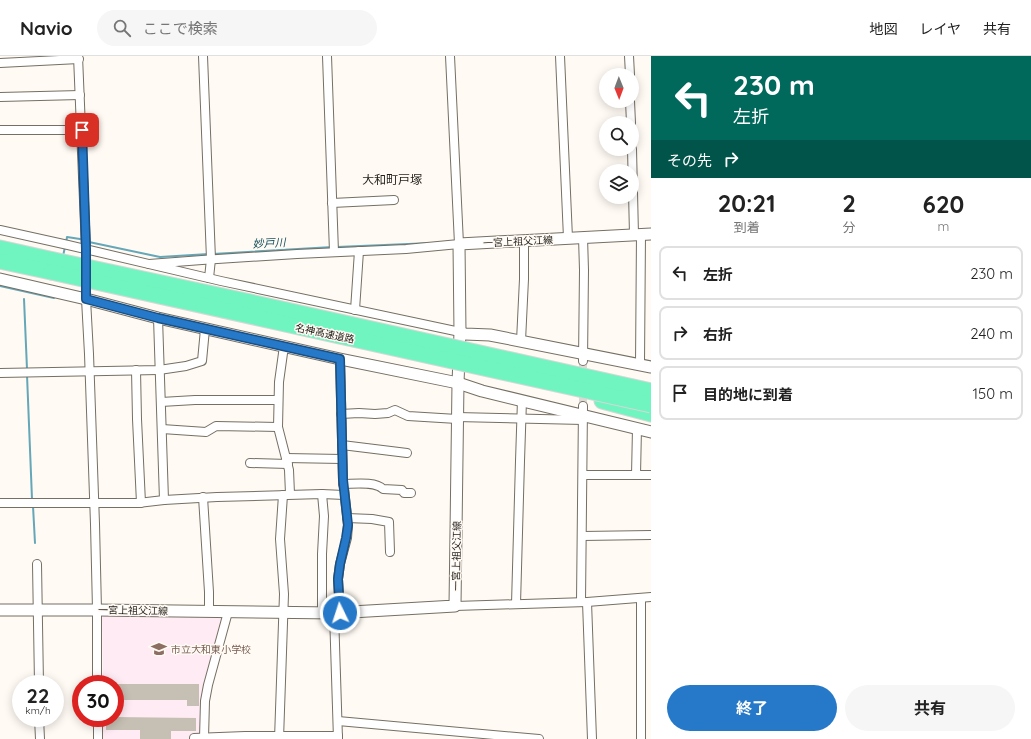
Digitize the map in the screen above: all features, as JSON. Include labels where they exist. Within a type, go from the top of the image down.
[{"type":"highway","name":"名神高速道路","points":[[0,248],[52,266],[170,292],[651,405]]},
{"type":"highway","name":"名神高速道路","points":[[0,261],[52,266]]},
{"type":"highway","name":"名神高速道路","points":[[170,292],[651,391]]},
{"type":"highway","points":[[170,292],[265,301],[495,353],[651,386]]},
{"type":"highway","points":[[170,292],[329,338],[610,403],[651,414]]},
{"type":"main road","name":"一宮上祖父江線","points":[[0,610],[337,613],[455,606],[457,418],[460,332],[458,244],[642,234]]},
{"type":"main road","points":[[0,280],[86,299],[205,329],[458,383],[651,432]]},
{"type":"main road","points":[[460,332],[465,334],[490,335],[521,341],[583,357],[640,364],[651,367]]},
{"type":"street","points":[[203,56],[210,256],[209,278]]},
{"type":"street","points":[[327,56],[334,249]]},
{"type":"street","points":[[149,264],[210,256],[334,249],[359,251],[406,249],[458,244],[450,56]]},
{"type":"street","points":[[560,56],[568,238]]},
{"type":"street","points":[[629,56],[630,68]]},
{"type":"street","points":[[1,61],[78,57],[86,249],[86,299],[90,371],[97,610],[97,675]]},
{"type":"street","points":[[0,97],[80,95]]},
{"type":"street","points":[[0,130],[82,130]]},
{"type":"street","points":[[633,156],[642,234],[640,364]]},
{"type":"street","points":[[332,203],[394,200]]},
{"type":"street","points":[[0,230],[209,278],[460,332]]},
{"type":"street","points":[[583,238],[583,357]]},
{"type":"street","points":[[521,341],[524,241]]},
{"type":"street","points":[[355,310],[359,251]]},
{"type":"street","points":[[158,318],[164,500]]},
{"type":"street","points":[[0,373],[159,370],[186,366],[202,361],[205,329]]},
{"type":"street","points":[[279,738],[283,612],[280,539],[289,470],[278,427],[279,382],[284,346]]},
{"type":"street","points":[[194,739],[338,738],[338,579],[348,525],[343,484],[340,359]]},
{"type":"street","points":[[136,370],[141,503]]},
{"type":"street","points":[[161,402],[202,400],[278,400]]},
{"type":"street","points":[[516,604],[522,400]]},
{"type":"street","points":[[341,414],[388,413],[395,410],[408,416],[457,418],[521,418],[583,414],[582,536],[584,602],[592,739]]},
{"type":"street","points":[[162,429],[206,432],[216,426],[278,427]]},
{"type":"street","points":[[636,475],[637,428]]},
{"type":"street","points":[[342,445],[407,453]]},
{"type":"street","points":[[250,463],[342,459]]},
{"type":"street","points":[[583,475],[651,475]]},
{"type":"street","points":[[343,484],[371,484],[379,486],[383,489],[402,490],[404,493],[411,493]]},
{"type":"street","points":[[0,503],[141,503],[203,497],[286,494],[344,495]]},
{"type":"street","points":[[322,494],[324,516],[322,554],[322,613]]},
{"type":"street","points":[[203,497],[209,592],[208,611]]},
{"type":"street","points":[[347,518],[389,522],[390,552]]},
{"type":"street","points":[[582,536],[651,534]]},
{"type":"street","points":[[37,564],[39,675]]},
{"type":"street","points":[[455,606],[584,602],[651,597]]},
{"type":"street","points":[[640,598],[641,739]]},
{"type":"street","points":[[204,738],[206,696],[228,612]]},
{"type":"street","points":[[338,721],[539,739]]},
{"type":"street","points":[[40,727],[40,739]]},
{"type":"street","points":[[98,727],[98,739]]},
{"type":"shaded area","name":"市立大和東小学校","points":[[104,615],[225,617],[201,734],[192,734],[192,739],[103,739],[103,727],[124,727],[124,675],[103,675],[102,618]]},
{"type":"building","points":[[124,684],[199,684],[199,706],[187,706],[187,700],[124,700]]},
{"type":"building","points":[[124,717],[196,718],[196,731],[171,731],[171,739],[140,739],[140,730],[106,730],[106,727],[124,727]]},
{"type":"waterway","name":"妙戸川","points":[[66,243],[67,237],[80,239]]},
{"type":"waterway","name":"妙戸川","points":[[89,242],[160,257],[209,254]]},
{"type":"waterway","name":"妙戸川","points":[[337,247],[432,243]]},
{"type":"waterway","name":"妙戸川","points":[[63,256],[65,247]]},
{"type":"waterway","name":"妙戸川","points":[[213,254],[333,247]]},
{"type":"waterway","name":"妙戸川","points":[[0,286],[54,298],[54,296]]},
{"type":"waterway","points":[[24,299],[27,369]]},
{"type":"waterway","points":[[27,375],[32,499]]},
{"type":"waterway","points":[[33,506],[35,543]]},
{"type":"tunnel","points":[[583,361],[583,406]]},
{"type":"place","name":"市立大和東小学校","points":[[159,649]]},
{"type":"district","name":"大和町戸塚","points":[[392,180]]},
{"type":"route","points":[[82,130],[86,299],[158,318],[340,359],[343,480],[348,525],[338,579],[340,613]]}]
